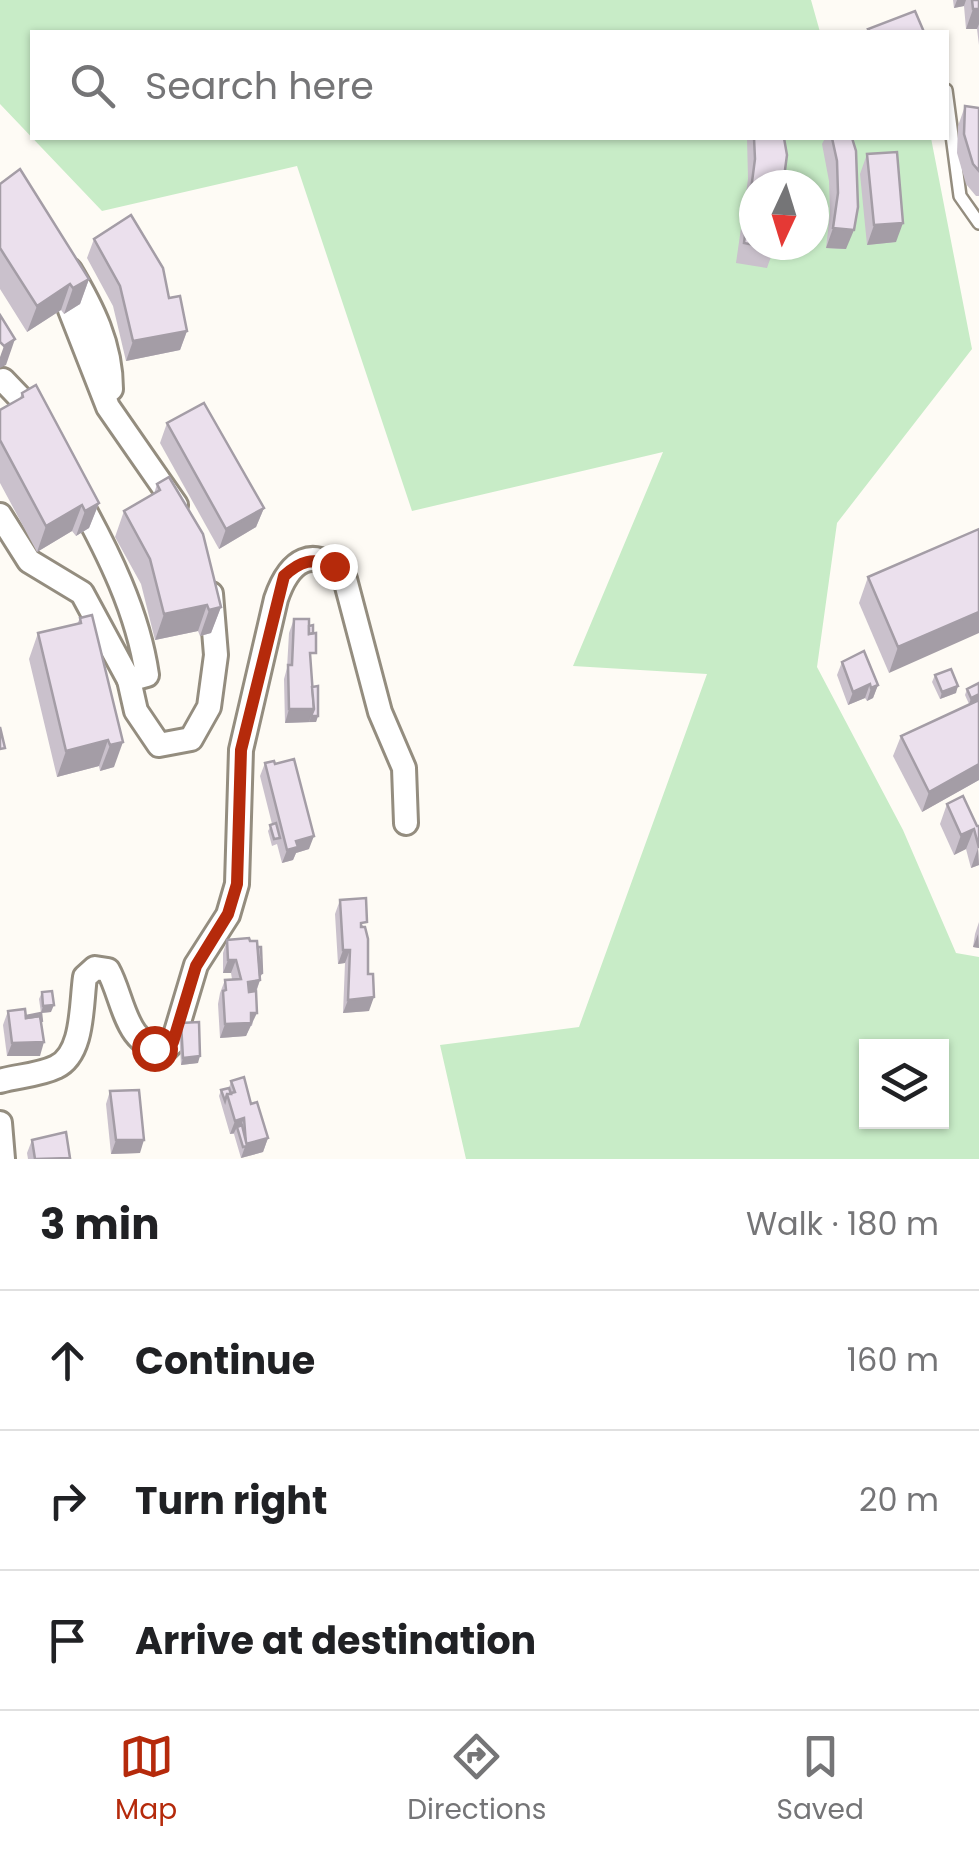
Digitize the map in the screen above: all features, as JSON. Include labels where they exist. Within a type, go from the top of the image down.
[{"type":"street","points":[[69,268],[93,308],[107,348],[112,386],[108,407]]},
{"type":"street","points":[[70,310],[108,407],[194,530]]},
{"type":"street","points":[[3,380],[29,407],[46,440]]},
{"type":"street","points":[[64,472],[100,538],[143,648],[147,675],[129,680]]},
{"type":"street","points":[[0,515],[29,561],[82,594],[129,680],[136,712],[159,745],[191,740],[209,707],[216,655],[214,606],[204,568]]},
{"type":"street","points":[[0,1080],[57,1067],[69,1056],[76,1041],[84,977],[95,968],[108,970],[127,1020],[140,1041],[154,1048],[167,1048],[173,1042],[196,966],[228,914],[237,884],[241,750],[284,576],[307,560],[321,560],[334,566],[345,579],[380,712],[404,768],[406,823]]},
{"type":"street","points":[[0,1122],[3,1159]]},
{"type":"lane","points":[[949,113],[960,196],[979,223]]},
{"type":"green space","points":[[0,0],[811,0],[819,30],[30,30],[30,136],[0,104]]},
{"type":"green space","points":[[34,140],[931,140],[972,349],[837,523],[817,667],[903,830],[956,953],[979,957],[979,1159],[466,1159],[440,1045],[579,1027],[707,674],[573,666],[663,452],[412,511],[297,166],[102,211]]},
{"type":"building","points":[[915,11],[923,30],[869,30]]},
{"type":"building","points":[[965,106],[979,108],[979,171],[964,134]]},
{"type":"building","points":[[754,140],[784,140],[785,170],[754,170]]},
{"type":"building","points":[[832,140],[853,140],[858,207],[854,230],[833,228],[837,161]]},
{"type":"building","points":[[897,152],[903,223],[874,225],[867,154]]},
{"type":"building","points":[[20,169],[89,279],[73,288],[70,284],[37,306],[0,248],[0,184]]},
{"type":"building","points":[[131,215],[163,268],[169,298],[180,296],[187,331],[133,341],[120,286],[94,239]]},
{"type":"building","points":[[0,315],[15,339],[4,346],[0,342]]},
{"type":"building","points":[[36,385],[99,503],[85,511],[82,505],[46,526],[0,440],[0,410]]},
{"type":"building","points":[[204,403],[264,508],[226,529],[167,423]]},
{"type":"building","points":[[169,477],[203,534],[221,607],[209,610],[207,605],[164,614],[150,559],[124,511],[160,490],[157,484]]},
{"type":"building","points":[[979,529],[979,612],[898,647],[868,577]]},
{"type":"building","points":[[92,615],[123,742],[110,745],[108,740],[66,751],[38,633],[81,623],[80,618]]},
{"type":"building","points":[[294,619],[309,619],[309,634],[316,633],[316,653],[310,653],[314,709],[289,709],[288,665],[292,665]]},
{"type":"building","points":[[864,651],[878,685],[871,688],[870,684],[853,692],[842,662]]},
{"type":"building","points":[[951,669],[958,686],[942,692],[935,675]]},
{"type":"building","points":[[979,683],[979,694],[971,698],[967,689]]},
{"type":"building","points":[[318,686],[318,716],[311,716],[312,687]]},
{"type":"building","points":[[979,700],[979,764],[929,792],[901,736]]},
{"type":"building","points":[[294,759],[314,836],[296,841],[298,847],[287,850],[265,763]]},
{"type":"building","points":[[963,796],[979,826],[979,848],[974,829],[961,835],[947,804]]},
{"type":"building","points":[[276,823],[280,838],[274,839],[270,825]]},
{"type":"building","points":[[366,898],[367,922],[361,923],[361,927],[365,927],[368,939],[368,974],[373,974],[374,997],[348,1000],[350,950],[343,950],[340,900]]},
{"type":"building","points":[[227,940],[257,941],[260,980],[248,982],[249,992],[256,991],[257,1013],[251,1013],[251,1023],[225,1024],[225,980],[241,979],[236,960],[228,960]]},
{"type":"building","points":[[258,947],[261,947],[260,974]]},
{"type":"building","points":[[52,991],[54,1005],[43,1006],[42,992]]},
{"type":"building","points":[[25,1009],[26,1018],[40,1016],[44,1042],[12,1043],[8,1011]]},
{"type":"building","points":[[199,1022],[200,1056],[183,1058],[181,1023]]},
{"type":"building","points":[[244,1077],[251,1104],[257,1102],[268,1138],[246,1144],[244,1118],[235,1121],[227,1094],[235,1092],[231,1081]]},
{"type":"building","points":[[139,1090],[144,1140],[116,1140],[110,1091]]},
{"type":"building","points":[[242,1125],[247,1146],[243,1147],[237,1127]]},
{"type":"building","points":[[66,1132],[70,1158],[35,1159],[32,1140]]},
{"type":"route","points":[[154,1048],[167,1048],[173,1042],[196,966],[228,914],[237,884],[241,750],[284,576],[307,560],[321,560],[334,566]]}]
